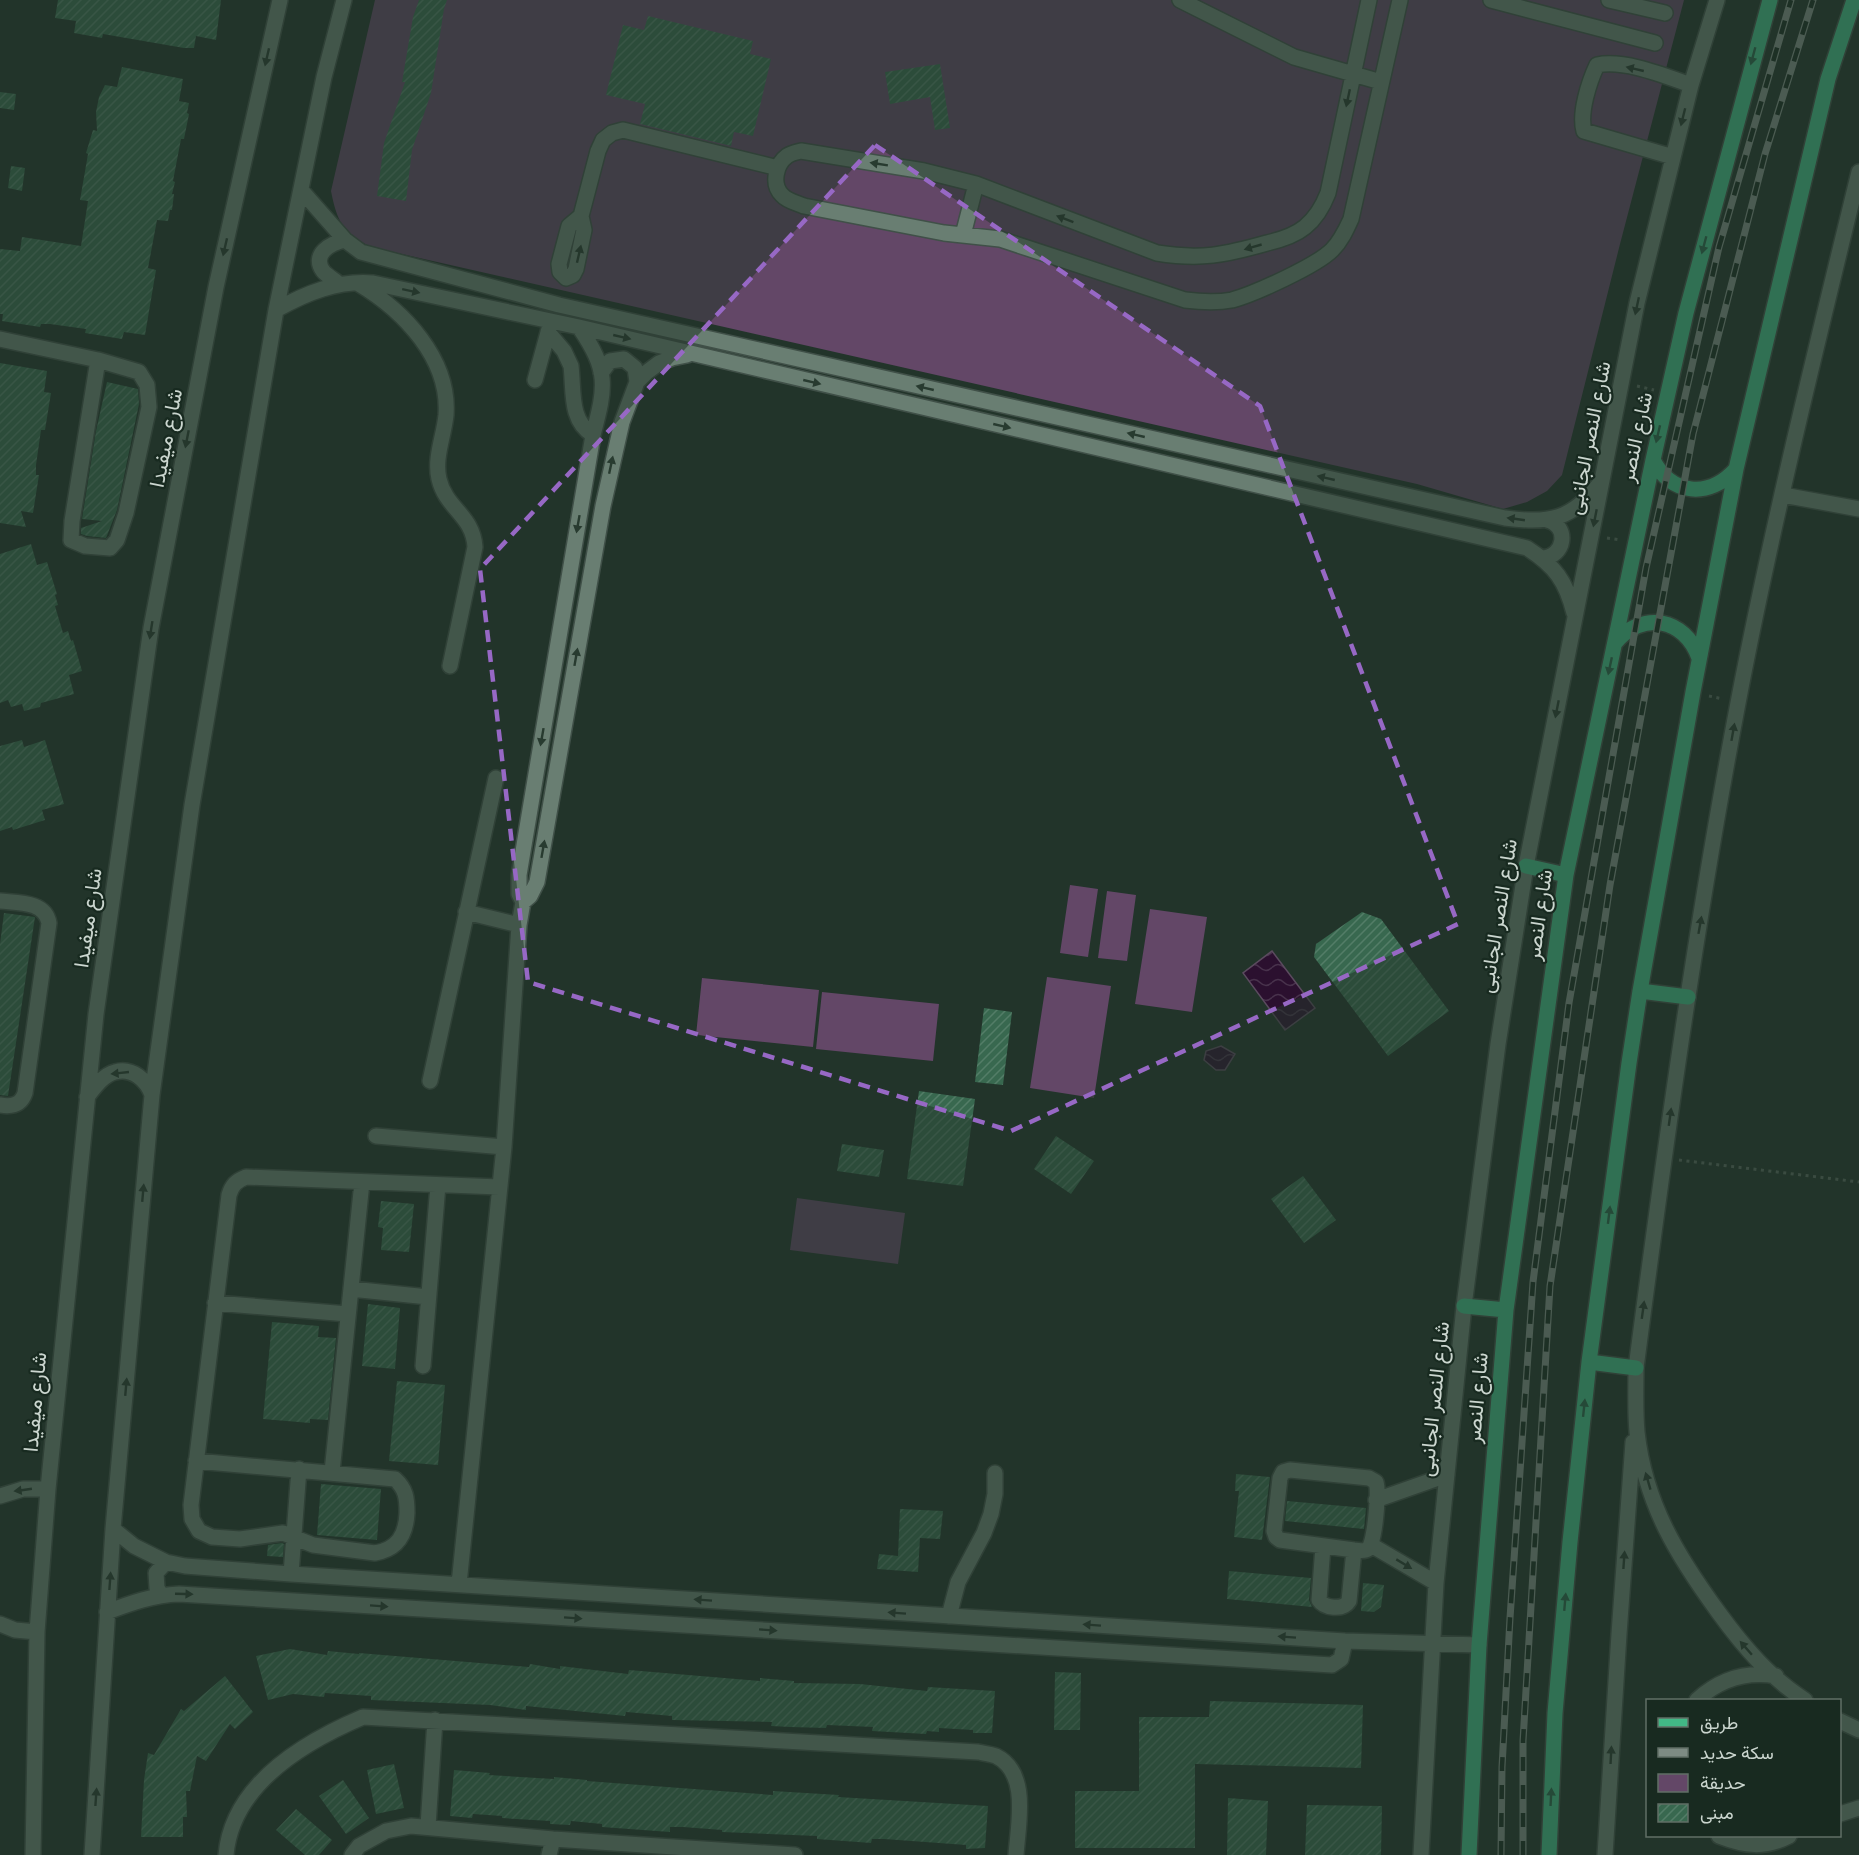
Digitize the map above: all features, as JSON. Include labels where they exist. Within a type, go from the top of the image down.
[{"type":"main road","name":"شارع النصر","points":[[1469,1855],[1479,1645],[1506,1310],[1566,875],[1667,393],[1689,301],[1770,0]]},
{"type":"main road","points":[[1549,1855],[1555,1713],[1570,1542],[1589,1362],[1640,991],[1699,658],[1736,469],[1828,79],[1854,0]]},
{"type":"main road","points":[[1653,460],[1657,469],[1672,483],[1691,489],[1711,487],[1729,477],[1736,469]]},
{"type":"main road","points":[[1614,644],[1630,629],[1640,624],[1661,623],[1681,631],[1689,638],[1699,658]]},
{"type":"main road","points":[[1526,866],[1566,875]]},
{"type":"main road","points":[[1640,991],[1688,997]]},
{"type":"main road","points":[[1464,1306],[1506,1310]]},
{"type":"main road","points":[[1589,1362],[1636,1368]]},
{"type":"street","name":"شارع ميفيدا","points":[[33,1855],[37,1632],[48,1489],[96,1014],[151,628],[216,287],[280,0]]},
{"type":"street","points":[[92,1855],[113,1530],[152,1095],[192,805],[276,310],[324,77],[344,0]]},
{"type":"street","points":[[1180,0],[1294,57],[1381,82]]},
{"type":"street","points":[[1369,0],[1328,193],[1323,206],[1304,228],[1292,235],[1268,243],[1225,255],[1202,257],[1157,253],[976,184],[924,171],[801,151],[789,155],[778,168],[776,179],[778,191],[784,198],[804,206],[927,230],[1000,239],[1185,300],[1208,303],[1232,300],[1321,260],[1334,249],[1344,235],[1351,219],[1400,0]]},
{"type":"street","points":[[1609,0],[1665,13]]},
{"type":"street","name":"شارع النصر الجانبى","points":[[1421,1855],[1436,1583],[1464,1306],[1498,1044],[1526,866],[1637,303],[1691,85],[1717,0]]},
{"type":"street","points":[[1496,1],[1540,6],[1655,43]]},
{"type":"street","points":[[1673,157],[1584,131],[1581,121],[1590,80],[1597,65],[1610,62],[1691,85]]},
{"type":"street","points":[[559,305],[566,278],[560,272],[559,264],[569,226],[581,216],[603,140],[612,133],[623,130],[778,168]]},
{"type":"street","points":[[1605,1855],[1636,1412],[1636,1368],[1688,997],[1738,702],[1783,495],[1859,172]]},
{"type":"street","points":[[963,235],[976,184]]},
{"type":"street","points":[[301,190],[345,240],[361,252],[377,257],[559,305],[1505,518],[1533,522],[1569,513],[1588,499],[1602,481]]},
{"type":"street","points":[[339,284],[323,271],[320,262],[322,253],[328,246],[345,240]]},
{"type":"street","points":[[356,282],[386,303],[413,329],[436,363],[444,382],[447,404],[438,463],[439,478],[444,493],[470,525],[475,547],[450,666]]},
{"type":"street","points":[[276,310],[296,298],[339,284],[373,283],[550,327],[579,327],[1527,548],[1559,574],[1569,594],[1575,616]]},
{"type":"street","points":[[535,380],[550,327]]},
{"type":"street","points":[[550,327],[569,358],[577,418],[580,425],[593,435]]},
{"type":"street","points":[[459,1584],[504,1147],[519,925],[523,902],[519,894],[519,875],[593,435],[602,398],[598,358],[579,327]]},
{"type":"street","points":[[0,339],[98,360],[139,372],[147,385],[149,407],[126,513],[117,540],[110,548],[85,546],[71,540],[72,521],[98,360]]},
{"type":"street","points":[[523,902],[530,896],[537,882],[605,497],[622,422],[637,382],[659,363],[686,355],[700,356]]},
{"type":"street","points":[[601,373],[610,362],[624,359],[635,368],[637,382]]},
{"type":"street","points":[[1783,495],[1859,509]]},
{"type":"street","points":[[1542,558],[1554,555],[1562,544],[1562,531],[1553,522],[1547,520]]},
{"type":"street","points":[[430,1081],[496,778]]},
{"type":"street","points":[[0,901],[38,907],[46,914],[49,923],[25,1093],[17,1104],[0,1105]]},
{"type":"street","points":[[466,912],[519,925]]},
{"type":"street","points":[[87,1097],[108,1076],[123,1071],[138,1076],[152,1095]]},
{"type":"street","points":[[376,1136],[504,1147]]},
{"type":"street","points":[[196,1461],[395,1479],[406,1493],[406,1526],[404,1535],[392,1548],[375,1553],[313,1545],[294,1536],[278,1533],[240,1539],[212,1537],[199,1531],[192,1519],[196,1461],[229,1195],[238,1180],[246,1177],[499,1187]]},
{"type":"street","points":[[332,1472],[362,1182]]},
{"type":"street","points":[[423,1366],[438,1185]]},
{"type":"street","points":[[351,1289],[428,1298]]},
{"type":"street","points":[[216,1303],[348,1314]]},
{"type":"street","points":[[1636,1412],[1640,1448],[1650,1490],[1671,1542],[1700,1590],[1754,1658],[1803,1699]]},
{"type":"street","points":[[291,1574],[299,1469]]},
{"type":"street","points":[[1290,1470],[1369,1478],[1376,1482],[1378,1486],[1371,1545],[1365,1550],[1354,1550],[1280,1540],[1276,1537],[1274,1531],[1280,1478],[1283,1472],[1290,1470]]},
{"type":"street","points":[[950,1616],[958,1582],[984,1533],[991,1514],[995,1494],[995,1473]]},
{"type":"street","points":[[1376,1500],[1447,1475]]},
{"type":"street","points":[[0,1496],[22,1489],[48,1489]]},
{"type":"street","points":[[113,1530],[134,1546],[166,1562],[185,1566],[1345,1641],[1479,1645]]},
{"type":"street","points":[[1371,1545],[1436,1583]]},
{"type":"street","points":[[1323,1546],[1319,1600],[1324,1605],[1341,1608],[1346,1606],[1348,1601],[1354,1550]]},
{"type":"street","points":[[161,1595],[155,1581],[160,1567],[166,1562]]},
{"type":"street","points":[[324,1602],[326,1575]]},
{"type":"street","points":[[108,1612],[161,1595],[179,1594],[1332,1665],[1341,1659],[1345,1641]]},
{"type":"street","points":[[0,1624],[15,1630],[37,1632]]},
{"type":"street","points":[[1699,1699],[1709,1690],[1736,1677],[1776,1676]]},
{"type":"street","points":[[226,1855],[230,1827],[243,1805],[273,1771],[313,1741],[363,1717],[987,1754],[996,1756],[1011,1768],[1019,1784],[1016,1855]]},
{"type":"street","points":[[428,1826],[435,1720]]},
{"type":"street","points":[[1841,1722],[1859,1730]]},
{"type":"street","points":[[1841,1813],[1859,1808]]},
{"type":"street","points":[[352,1855],[359,1846],[386,1831],[411,1826],[731,1853],[795,1855]]},
{"type":"street","points":[[1722,1837],[1746,1844],[1775,1843]]},
{"type":"street","points":[[1755,1855],[1787,1837]]},
{"type":"street","points":[[549,1855],[553,1839]]},
{"type":"path","points":[[1622,383],[1667,393]]},
{"type":"path","points":[[1693,692],[1738,702]]},
{"type":"path","points":[[1664,1158],[1859,1182]]},
{"type":"highlighted area","points":[[875,145],[1260,406],[1458,924],[1011,1131],[528,982],[480,569]]},
{"type":"green space","points":[[375,0],[1684,0],[1562,475],[1547,491],[1527,502],[1503,509],[1417,484],[371,247],[353,236],[342,225],[331,191]]},
{"type":"green space","points":[[1070,885],[1098,889],[1088,957],[1060,953]]},
{"type":"green space","points":[[1107,891],[1136,895],[1127,961],[1098,958]]},
{"type":"green space","points":[[1150,909],[1207,917],[1192,1012],[1135,1004]]},
{"type":"green space","points":[[1047,977],[1111,986],[1094,1098],[1030,1088]]},
{"type":"green space","points":[[702,978],[819,990],[813,1047],[696,1035]]},
{"type":"green space","points":[[822,992],[939,1004],[933,1061],[816,1049]]},
{"type":"green space","points":[[797,1198],[905,1213],[898,1264],[790,1250]]},
{"type":"water","points":[[1272,951],[1315,1008],[1285,1030],[1243,973]]},
{"type":"water","points":[[1221,1046],[1235,1054],[1225,1070],[1216,1070],[1204,1060],[1206,1051]]},
{"type":"building","points":[[58,0],[221,0],[216,40],[196,36],[194,48],[184,48],[103,34],[102,38],[74,33],[76,21],[55,18]]},
{"type":"building","points":[[419,0],[447,0],[431,93],[412,150],[406,201],[377,196],[384,143],[405,82],[402,82],[413,17]]},
{"type":"building","points":[[648,16],[753,41],[750,54],[771,59],[753,136],[734,132],[731,146],[640,124],[645,104],[606,95],[623,25],[644,30]]},
{"type":"building","points":[[940,64],[950,128],[935,130],[930,97],[890,104],[885,72]]},
{"type":"building","points":[[122,67],[183,79],[179,101],[189,103],[184,139],[181,139],[173,181],[175,182],[172,210],[170,210],[168,221],[157,220],[148,268],[156,270],[145,335],[124,332],[122,339],[85,333],[86,329],[50,324],[41,324],[40,327],[2,321],[3,314],[0,314],[0,249],[20,251],[22,237],[81,246],[88,201],[80,200],[88,154],[86,153],[93,130],[97,131],[96,112],[99,97],[105,85],[117,87]]},
{"type":"building","points":[[0,92],[16,94],[14,110],[0,108]]},
{"type":"building","points":[[11,166],[25,168],[22,191],[8,188]]},
{"type":"building","points":[[0,363],[47,371],[44,392],[51,393],[45,430],[41,430],[36,465],[36,475],[39,475],[33,513],[21,511],[26,527],[0,523]]},
{"type":"building","points":[[107,382],[138,389],[139,404],[117,510],[106,538],[81,534],[81,528],[102,521],[82,519],[96,431]]},
{"type":"building","points":[[31,544],[37,565],[47,562],[57,594],[55,595],[58,605],[55,606],[63,633],[68,631],[71,641],[73,640],[82,671],[69,675],[74,694],[41,703],[40,707],[24,711],[22,704],[11,707],[8,700],[0,703],[0,554]]},
{"type":"building","points":[[22,740],[24,747],[45,740],[64,804],[42,810],[45,820],[13,830],[12,827],[0,831],[0,746]]},
{"type":"building","points":[[1362,912],[1381,919],[1449,1011],[1388,1056],[1314,957],[1316,944]]},
{"type":"building","points":[[4,913],[35,917],[8,1096],[0,1095],[0,944]]},
{"type":"building","points":[[984,1008],[1012,1012],[1003,1085],[975,1082]]},
{"type":"building","points":[[919,1091],[975,1099],[963,1186],[907,1179]]},
{"type":"building","points":[[1056,1136],[1094,1161],[1071,1194],[1034,1169]]},
{"type":"building","points":[[842,1144],[884,1150],[879,1177],[837,1171]]},
{"type":"building","points":[[1303,1176],[1336,1220],[1304,1243],[1271,1199]]},
{"type":"building","points":[[381,1201],[414,1204],[409,1252],[381,1250],[383,1228],[378,1227]]},
{"type":"building","points":[[368,1304],[400,1308],[395,1369],[362,1366]]},
{"type":"building","points":[[272,1322],[319,1326],[318,1337],[336,1338],[328,1420],[310,1419],[310,1423],[263,1419]]},
{"type":"building","points":[[397,1381],[445,1385],[438,1465],[389,1461]]},
{"type":"building","points":[[1236,1474],[1270,1477],[1262,1540],[1234,1537],[1239,1491],[1235,1491]]},
{"type":"building","points":[[321,1484],[381,1489],[377,1540],[317,1535]]},
{"type":"building","points":[[1287,1501],[1366,1508],[1364,1529],[1285,1521]]},
{"type":"building","points":[[900,1509],[943,1511],[940,1539],[920,1538],[918,1572],[877,1569],[879,1554],[898,1556]]},
{"type":"building","points":[[284,1544],[283,1557],[267,1556],[268,1545]]},
{"type":"building","points":[[1229,1571],[1311,1578],[1309,1600],[1312,1607],[1227,1599]]},
{"type":"building","points":[[1363,1583],[1384,1585],[1381,1607],[1374,1612],[1361,1611]]},
{"type":"building","points":[[290,1649],[327,1655],[328,1651],[529,1667],[530,1664],[560,1669],[560,1666],[628,1674],[629,1670],[760,1681],[760,1678],[794,1681],[794,1683],[860,1684],[927,1691],[928,1687],[995,1691],[992,1733],[939,1728],[939,1732],[927,1731],[926,1734],[872,1731],[873,1727],[771,1726],[772,1722],[672,1720],[672,1716],[626,1712],[625,1716],[526,1706],[526,1710],[490,1705],[371,1700],[371,1696],[325,1693],[324,1697],[293,1694],[268,1700],[256,1656]]},
{"type":"building","points":[[1055,1672],[1081,1673],[1080,1730],[1054,1730]]},
{"type":"building","points":[[225,1676],[253,1712],[235,1729],[230,1724],[206,1761],[197,1756],[190,1791],[186,1791],[187,1817],[183,1817],[183,1837],[141,1837],[148,1753],[154,1755],[181,1709],[184,1711]]},
{"type":"building","points":[[1210,1701],[1363,1705],[1361,1768],[1195,1764],[1195,1848],[1075,1848],[1075,1791],[1139,1791],[1139,1717],[1209,1717]]},
{"type":"building","points":[[394,1764],[404,1808],[376,1814],[367,1770]]},
{"type":"building","points":[[454,1770],[490,1773],[489,1775],[554,1779],[554,1777],[773,1795],[773,1791],[988,1806],[985,1848],[966,1849],[966,1845],[884,1839],[872,1839],[871,1843],[817,1839],[817,1836],[722,1832],[722,1830],[683,1827],[670,1827],[670,1832],[602,1827],[602,1824],[571,1821],[570,1825],[550,1824],[550,1821],[473,1814],[472,1818],[450,1816]]},
{"type":"building","points":[[343,1780],[369,1818],[346,1834],[319,1796]]},
{"type":"building","points":[[1228,1798],[1268,1801],[1266,1855],[1227,1855]]},
{"type":"building","points":[[1307,1805],[1382,1806],[1381,1855],[1305,1855]]},
{"type":"building","points":[[296,1809],[332,1840],[319,1855],[305,1855],[276,1830]]},
{"type":"railway","points":[[1501,1855],[1502,1767],[1510,1618],[1533,1282],[1569,1003],[1646,568],[1719,247],[1791,0]]},
{"type":"railway","points":[[1523,1855],[1523,1741],[1550,1286],[1610,885],[1693,434],[1765,154],[1813,0]]}]
